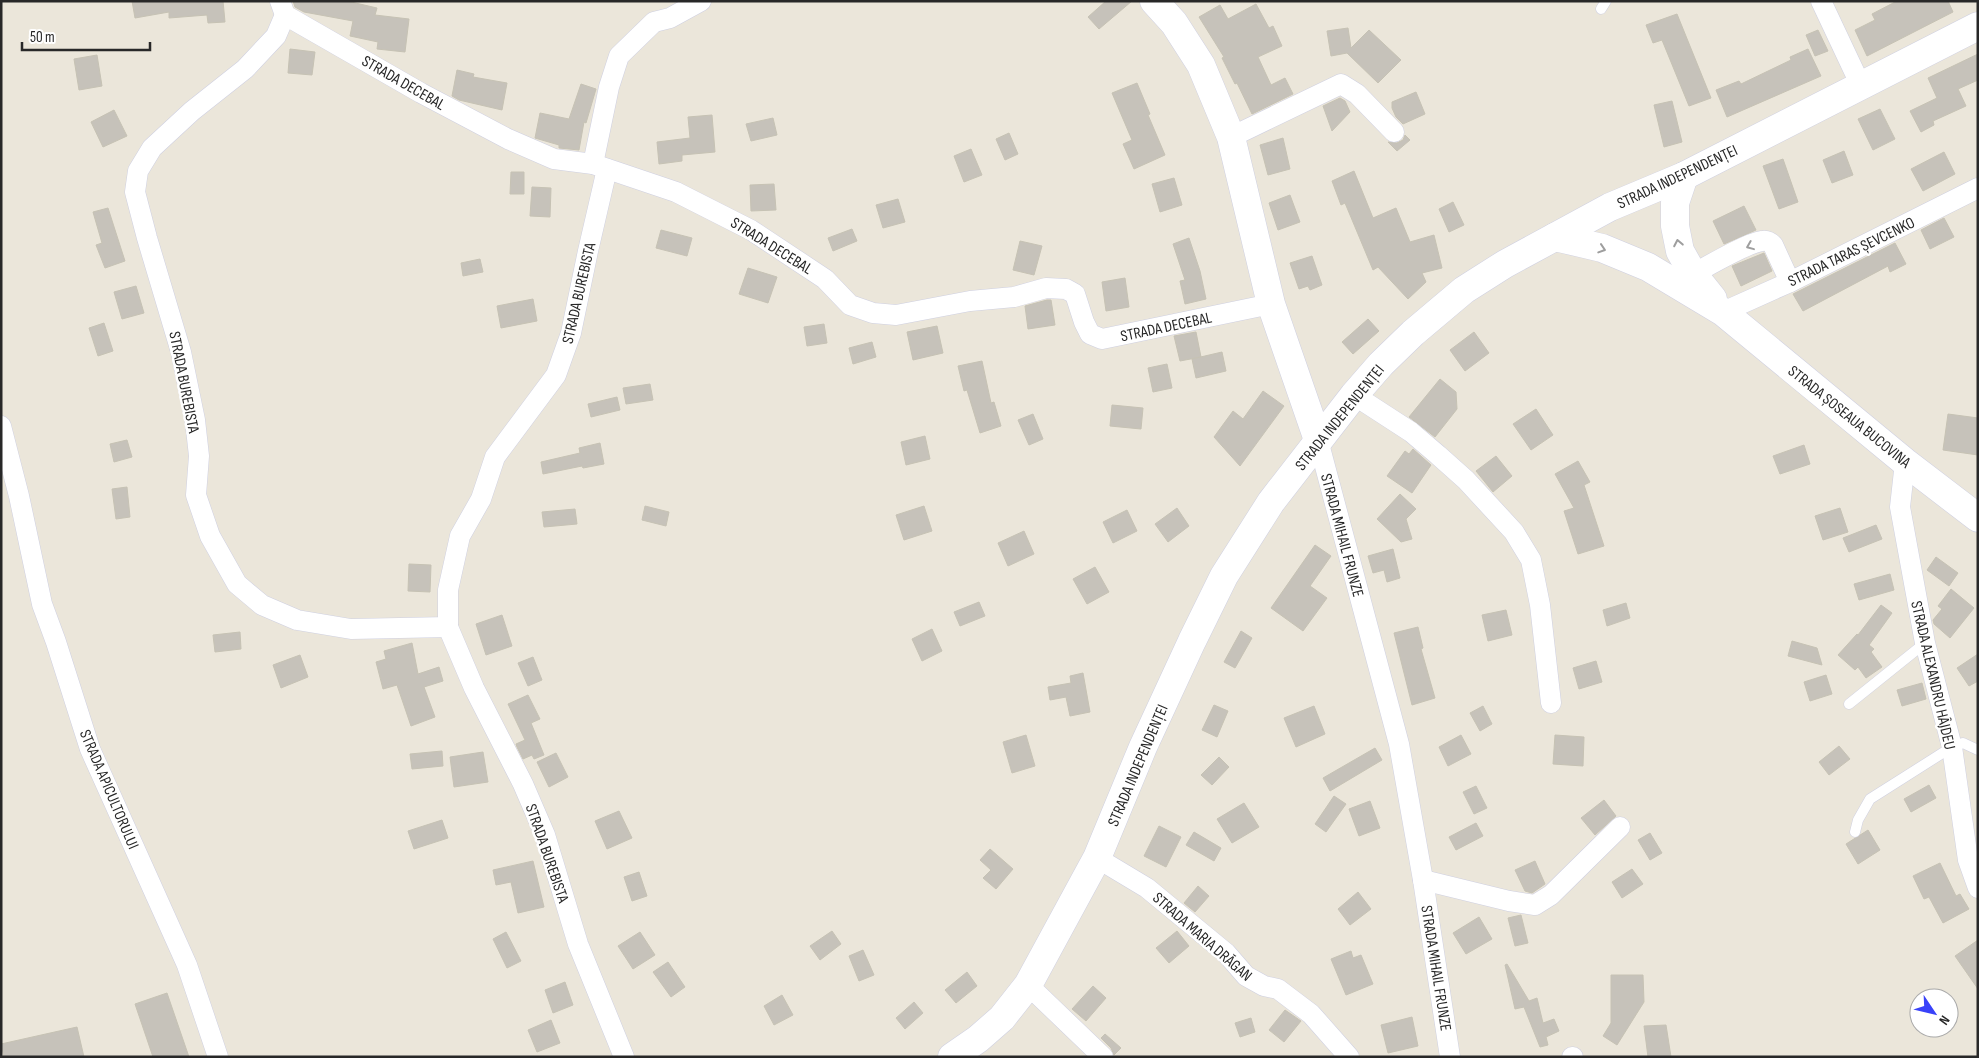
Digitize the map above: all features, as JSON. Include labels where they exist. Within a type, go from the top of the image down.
[{"type":"main road","name":"STRADA MIHAIL FRUNZE","points":[[1154,1],[1174,23],[1201,65],[1231,137],[1271,304],[1318,440]]},
{"type":"main road","name":"STRADA INDEPENDENȚEI","points":[[952,1057],[978,1039],[1002,1018],[1028,985],[1097,858],[1147,738],[1224,576],[1271,502],[1318,440],[1381,364],[1413,332],[1464,290],[1506,264],[1610,207],[1684,176],[1978,26]]},
{"type":"main road","name":"STRADA ȘOSEAUA BUCOVINA","points":[[1684,176],[1675,203],[1675,226],[1680,252],[1693,274],[1723,312]]},
{"type":"main road","name":"STRADA ȘOSEAUA BUCOVINA","points":[[1555,237],[1602,248],[1648,267],[1723,312],[1905,462],[1976,512]]},
{"type":"street","name":"STRADA BUREBISTA","points":[[624,1057],[578,944],[545,835],[523,784],[474,688],[448,627],[448,590],[460,536],[481,500],[495,457],[556,375],[571,333],[588,251],[609,87],[619,56],[654,22],[670,18],[701,1]]},
{"type":"street","points":[[1821,1],[1861,86]]},
{"type":"street","name":"STRADA BUREBISTA","points":[[282,8],[276,36],[245,69],[192,111],[152,148],[138,171],[135,192],[181,352],[195,420],[199,456],[196,495],[210,536],[237,584],[262,605],[297,620],[351,630],[448,627]]},
{"type":"street","name":"STRADA DECEBAL","points":[[282,8],[421,93],[508,139],[554,159],[600,167],[676,192],[751,230],[785,251],[824,279],[850,305],[873,312],[896,315],[970,301],[1014,297],[1046,288],[1066,289],[1075,294],[1090,334],[1102,339],[1271,304]]},
{"type":"street","points":[[1231,137],[1341,84],[1357,94],[1394,132]]},
{"type":"street","name":"STRADA TARAS ȘEVCENKO","points":[[1723,312],[1790,282],[1978,188]]},
{"type":"street","points":[[1693,274],[1762,241],[1770,242],[1773,245],[1790,282]]},
{"type":"street","points":[[1354,395],[1411,432],[1438,455],[1466,480],[1514,532],[1530,560],[1540,605],[1551,702]]},
{"type":"street","name":"STRADA APICULTORULUI","points":[[1,426],[19,496],[42,604],[90,749],[187,965],[218,1057]]},
{"type":"street","name":"STRADA MIHAIL FRUNZE","points":[[1318,440],[1399,744],[1423,880],[1450,1057]]},
{"type":"street","name":"STRADA ALEXANDRU HÂJDEU","points":[[1905,462],[1900,507],[1925,642],[1952,747],[1968,860],[1978,888]]},
{"type":"street","name":"STRADA MIHAIL FRUNZE","points":[[1423,880],[1509,901],[1535,905],[1551,895],[1620,827]]},
{"type":"street","name":"STRADA MARIA DRĂGAN","points":[[1097,858],[1147,888],[1226,953],[1246,976],[1264,986],[1278,989],[1311,1014],[1349,1057]]},
{"type":"street","points":[[1028,985],[1103,1057]]},
{"type":"lane","points":[[1849,704],[1925,642]]},
{"type":"lane","points":[[1855,832],[1858,820],[1870,799],[1952,747],[1963,743],[1978,750]]},
{"type":"building","points":[[132,1],[223,1],[225,22],[208,23],[207,15],[169,18],[169,12],[135,18]]},
{"type":"building","points":[[293,1],[347,1],[377,8],[375,15],[409,19],[405,52],[377,49],[378,42],[350,36],[353,21],[304,12],[295,7]]},
{"type":"building","points":[[1106,1],[1132,1],[1099,29],[1088,17]]},
{"type":"building","points":[[1897,1],[1948,1],[1953,12],[1867,56],[1855,30],[1875,20],[1872,14]]},
{"type":"building","points":[[1256,4],[1269,28],[1273,26],[1282,46],[1258,57],[1271,85],[1285,78],[1293,94],[1252,114],[1222,58],[1224,57],[1199,17],[1220,5],[1228,19]]},
{"type":"building","points":[[1677,14],[1711,98],[1689,106],[1662,40],[1653,43],[1646,25]]},
{"type":"building","points":[[1348,28],[1351,48],[1369,30],[1401,60],[1378,83],[1347,53],[1331,56],[1327,31]]},
{"type":"building","points":[[1818,30],[1828,51],[1815,56],[1806,35]]},
{"type":"building","points":[[290,49],[315,52],[312,75],[288,73]]},
{"type":"building","points":[[1808,49],[1821,76],[1727,117],[1716,90],[1739,81],[1741,84],[1791,60],[1790,57]]},
{"type":"building","points":[[1978,54],[1978,80],[1958,89],[1966,106],[1933,121],[1934,125],[1921,132],[1910,111],[1937,98],[1928,78]]},
{"type":"building","points":[[97,55],[102,86],[79,90],[74,59]]},
{"type":"building","points":[[457,70],[474,74],[473,77],[507,83],[502,110],[459,100],[452,96]]},
{"type":"building","points":[[1137,83],[1165,155],[1134,169],[1123,144],[1132,140],[1112,93]]},
{"type":"building","points":[[581,84],[596,89],[586,123],[584,122],[579,150],[559,148],[559,145],[535,138],[540,113],[569,119]]},
{"type":"building","points":[[1416,92],[1425,114],[1403,124],[1396,117],[1392,108],[1392,102]]},
{"type":"building","points":[[1340,98],[1345,101],[1350,112],[1332,131],[1323,106]]},
{"type":"building","points":[[1672,101],[1682,142],[1664,147],[1654,105]]},
{"type":"building","points":[[1880,109],[1895,139],[1873,150],[1858,119]]},
{"type":"building","points":[[114,110],[127,136],[103,147],[91,122]]},
{"type":"building","points":[[712,115],[715,152],[682,155],[682,161],[659,164],[657,142],[690,138],[688,117]]},
{"type":"building","points":[[773,118],[777,135],[751,141],[746,124]]},
{"type":"building","points":[[1009,133],[1018,154],[1005,160],[996,139]]},
{"type":"building","points":[[1405,135],[1410,140],[1397,151],[1388,142],[1397,143],[1403,140]]},
{"type":"building","points":[[1283,138],[1290,169],[1268,175],[1260,145]]},
{"type":"building","points":[[971,149],[982,175],[964,182],[954,156]]},
{"type":"building","points":[[1844,151],[1853,175],[1832,183],[1823,160]]},
{"type":"building","points":[[1944,152],[1955,174],[1923,191],[1911,169]]},
{"type":"building","points":[[1783,159],[1798,202],[1779,209],[1763,166]]},
{"type":"building","points":[[1354,171],[1373,218],[1396,208],[1410,242],[1434,235],[1442,268],[1422,273],[1426,282],[1408,299],[1378,267],[1373,270],[1345,203],[1341,205],[1332,181]]},
{"type":"building","points":[[511,172],[524,172],[524,194],[510,194]]},
{"type":"building","points":[[1174,178],[1182,205],[1160,212],[1152,184]]},
{"type":"building","points":[[774,184],[776,210],[751,211],[750,185]]},
{"type":"building","points":[[532,187],[551,188],[550,217],[530,216]]},
{"type":"building","points":[[1290,195],[1300,222],[1278,230],[1269,203]]},
{"type":"building","points":[[898,199],[905,222],[883,228],[876,205]]},
{"type":"building","points":[[1453,202],[1464,225],[1449,232],[1439,209]]},
{"type":"building","points":[[1744,206],[1756,230],[1724,244],[1713,221]]},
{"type":"building","points":[[108,208],[125,261],[105,268],[96,245],[102,243],[93,212]]},
{"type":"building","points":[[1944,218],[1954,237],[1930,249],[1921,230]]},
{"type":"building","points":[[852,229],[857,241],[833,251],[828,238]]},
{"type":"building","points":[[661,230],[692,238],[687,256],[656,248]]},
{"type":"building","points":[[1189,238],[1200,271],[1206,299],[1185,304],[1180,281],[1185,280],[1173,244]]},
{"type":"building","points":[[1020,241],[1042,246],[1034,275],[1013,270]]},
{"type":"building","points":[[1895,243],[1906,264],[1890,272],[1888,266],[1803,311],[1793,294]]},
{"type":"building","points":[[1764,253],[1772,271],[1741,286],[1732,266]]},
{"type":"building","points":[[1312,256],[1322,285],[1310,290],[1308,286],[1299,289],[1290,263]]},
{"type":"building","points":[[480,259],[483,272],[463,276],[461,263]]},
{"type":"building","points":[[748,268],[777,277],[768,303],[739,294]]},
{"type":"building","points":[[1125,278],[1129,307],[1106,311],[1102,282]]},
{"type":"building","points":[[136,286],[144,313],[122,319],[114,292]]},
{"type":"building","points":[[533,299],[537,321],[501,328],[497,306]]},
{"type":"building","points":[[1051,300],[1055,325],[1028,329],[1025,306]]},
{"type":"building","points":[[1368,319],[1379,331],[1353,354],[1342,342]]},
{"type":"building","points":[[104,323],[113,351],[98,356],[89,328]]},
{"type":"building","points":[[824,324],[827,343],[807,346],[804,327]]},
{"type":"building","points":[[937,326],[943,353],[913,360],[907,332]]},
{"type":"building","points":[[1196,332],[1201,357],[1180,361],[1174,336]]},
{"type":"building","points":[[1474,332],[1489,353],[1465,371],[1450,350]]},
{"type":"building","points":[[872,342],[876,357],[853,364],[849,348]]},
{"type":"building","points":[[1222,352],[1226,371],[1196,378],[1192,359]]},
{"type":"building","points":[[982,361],[991,403],[994,402],[1001,426],[980,433],[967,390],[964,391],[958,366]]},
{"type":"building","points":[[1167,364],[1172,388],[1153,392],[1148,368]]},
{"type":"building","points":[[1440,379],[1456,392],[1457,409],[1435,437],[1409,417]]},
{"type":"building","points":[[650,384],[653,400],[626,404],[623,388]]},
{"type":"building","points":[[1263,391],[1284,406],[1240,466],[1214,437],[1233,411],[1243,419]]},
{"type":"building","points":[[617,397],[620,410],[591,417],[588,404]]},
{"type":"building","points":[[1112,405],[1143,408],[1141,429],[1110,426]]},
{"type":"building","points":[[1536,409],[1553,435],[1531,450],[1513,424]]},
{"type":"building","points":[[1033,414],[1043,439],[1029,445],[1018,420]]},
{"type":"building","points":[[1948,414],[1978,418],[1978,455],[1943,450]]},
{"type":"building","points":[[925,436],[930,459],[906,465],[901,442]]},
{"type":"building","points":[[127,440],[132,457],[114,462],[110,444]]},
{"type":"building","points":[[600,443],[604,464],[583,468],[582,466],[543,474],[541,462],[580,453],[579,448]]},
{"type":"building","points":[[1804,445],[1810,464],[1780,474],[1773,456]]},
{"type":"building","points":[[1413,449],[1431,465],[1412,493],[1387,476],[1405,451],[1409,454]]},
{"type":"building","points":[[1496,456],[1512,476],[1493,492],[1476,471]]},
{"type":"building","points":[[1578,461],[1590,482],[1584,485],[1604,546],[1578,554],[1564,511],[1574,508],[1555,474]]},
{"type":"building","points":[[127,487],[130,517],[116,519],[112,489]]},
{"type":"building","points":[[1400,494],[1416,509],[1406,519],[1412,539],[1401,542],[1377,519]]},
{"type":"building","points":[[645,506],[669,512],[666,526],[642,520]]},
{"type":"building","points":[[924,506],[932,531],[904,540],[896,515]]},
{"type":"building","points":[[1177,508],[1189,526],[1168,542],[1155,524]]},
{"type":"building","points":[[1840,508],[1848,532],[1823,540],[1815,516]]},
{"type":"building","points":[[575,509],[577,524],[544,527],[542,512]]},
{"type":"building","points":[[1127,510],[1137,531],[1113,543],[1103,522]]},
{"type":"building","points":[[1876,525],[1882,539],[1849,552],[1843,538]]},
{"type":"building","points":[[1024,531],[1034,554],[1008,566],[998,543]]},
{"type":"building","points":[[1315,545],[1331,556],[1310,586],[1327,598],[1303,631],[1271,608]]},
{"type":"building","points":[[1393,549],[1400,578],[1387,582],[1384,570],[1373,573],[1368,556]]},
{"type":"building","points":[[1936,557],[1958,573],[1949,586],[1927,570]]},
{"type":"building","points":[[409,564],[431,565],[430,592],[408,591]]},
{"type":"building","points":[[1095,567],[1109,592],[1087,604],[1073,579]]},
{"type":"building","points":[[1890,574],[1894,590],[1859,600],[1854,584]]},
{"type":"building","points":[[1951,589],[1974,608],[1950,638],[1934,624],[1933,620],[1942,609],[1938,606]]},
{"type":"building","points":[[979,602],[985,616],[960,626],[954,612]]},
{"type":"building","points":[[1626,603],[1630,618],[1607,626],[1603,610]]},
{"type":"building","points":[[1881,605],[1892,613],[1869,645],[1874,649],[1871,652],[1882,667],[1866,678],[1858,667],[1855,670],[1838,655],[1858,635]]},
{"type":"building","points":[[1506,610],[1512,635],[1488,641],[1482,615]]},
{"type":"building","points":[[502,615],[512,646],[486,655],[476,624]]},
{"type":"building","points":[[1418,627],[1423,648],[1421,649],[1435,698],[1412,705],[1394,633]]},
{"type":"building","points":[[932,629],[942,651],[922,661],[912,639]]},
{"type":"building","points":[[1241,631],[1252,638],[1235,668],[1224,662]]},
{"type":"building","points":[[240,632],[241,649],[215,652],[213,635]]},
{"type":"building","points":[[1792,641],[1817,648],[1822,665],[1788,656]]},
{"type":"building","points":[[412,643],[418,674],[439,667],[443,681],[424,687],[435,717],[411,726],[397,685],[383,689],[376,662],[386,659],[384,651]]},
{"type":"building","points":[[1978,654],[1978,681],[1969,686],[1957,668]]},
{"type":"building","points":[[300,655],[308,677],[281,688],[273,665]]},
{"type":"building","points":[[533,657],[542,680],[528,686],[518,663]]},
{"type":"building","points":[[1596,661],[1602,682],[1579,689],[1573,668]]},
{"type":"building","points":[[1083,673],[1090,712],[1070,716],[1066,697],[1050,700],[1048,687],[1071,683],[1070,676]]},
{"type":"building","points":[[1826,675],[1832,694],[1810,701],[1804,682]]},
{"type":"building","points":[[1922,683],[1926,699],[1902,706],[1897,690]]},
{"type":"building","points":[[528,695],[540,719],[531,723],[544,755],[534,759],[532,755],[523,759],[517,747],[516,744],[525,740],[508,704]]},
{"type":"building","points":[[1214,705],[1228,711],[1217,737],[1202,730]]},
{"type":"building","points":[[1314,706],[1325,734],[1296,747],[1284,718]]},
{"type":"building","points":[[1483,706],[1492,724],[1480,731],[1470,713]]},
{"type":"building","points":[[1026,735],[1035,766],[1012,773],[1003,742]]},
{"type":"building","points":[[1461,735],[1471,754],[1448,766],[1439,747]]},
{"type":"building","points":[[1555,735],[1584,737],[1583,766],[1553,764]]},
{"type":"building","points":[[1839,746],[1850,759],[1829,775],[1819,762]]},
{"type":"building","points":[[1375,748],[1382,760],[1330,791],[1323,778]]},
{"type":"building","points":[[442,751],[443,766],[412,769],[410,754]]},
{"type":"building","points":[[483,752],[488,782],[454,787],[450,757]]},
{"type":"building","points":[[556,753],[568,777],[549,787],[537,762]]},
{"type":"building","points":[[1219,757],[1229,767],[1212,785],[1201,775]]},
{"type":"building","points":[[1929,785],[1936,798],[1911,812],[1904,799]]},
{"type":"building","points":[[1476,786],[1487,808],[1474,814],[1463,792]]},
{"type":"building","points":[[1334,796],[1346,804],[1326,832],[1315,824]]},
{"type":"building","points":[[1604,800],[1616,816],[1595,835],[1581,818]]},
{"type":"building","points":[[1370,801],[1380,828],[1359,836],[1349,809]]},
{"type":"building","points":[[1244,803],[1259,827],[1232,843],[1217,819]]},
{"type":"building","points":[[619,811],[632,838],[607,849],[595,821]]},
{"type":"building","points":[[442,820],[448,838],[414,849],[408,831]]},
{"type":"building","points":[[1476,823],[1483,836],[1456,850],[1449,837]]},
{"type":"building","points":[[1159,826],[1181,837],[1166,867],[1144,856]]},
{"type":"building","points":[[1868,830],[1880,850],[1858,864],[1846,844]]},
{"type":"building","points":[[1194,832],[1221,848],[1214,861],[1186,845]]},
{"type":"building","points":[[1650,833],[1662,853],[1650,860],[1638,840]]},
{"type":"building","points":[[990,849],[1013,869],[996,889],[983,878],[991,870],[980,860]]},
{"type":"building","points":[[533,861],[544,907],[518,913],[511,882],[496,885],[493,870]]},
{"type":"building","points":[[1535,861],[1545,884],[1532,893],[1525,891],[1515,870]]},
{"type":"building","points":[[1940,863],[1956,896],[1960,894],[1969,909],[1943,923],[1929,897],[1924,899],[1913,876]]},
{"type":"building","points":[[1632,869],[1643,884],[1622,898],[1612,882]]},
{"type":"building","points":[[639,872],[647,896],[632,901],[624,877]]},
{"type":"building","points":[[1198,886],[1209,896],[1195,912],[1184,903]]},
{"type":"building","points":[[1358,892],[1371,909],[1350,925],[1338,909]]},
{"type":"building","points":[[1521,915],[1528,943],[1515,946],[1508,918]]},
{"type":"building","points":[[1479,917],[1492,939],[1466,954],[1453,933]]},
{"type":"building","points":[[832,931],[841,944],[820,960],[810,946]]},
{"type":"building","points":[[1177,931],[1189,946],[1169,963],[1156,948]]},
{"type":"building","points":[[506,932],[521,961],[507,968],[493,939]]},
{"type":"building","points":[[640,932],[655,955],[633,969],[618,946]]},
{"type":"building","points":[[1978,940],[1978,989],[1955,956]]},
{"type":"building","points":[[863,950],[874,975],[859,981],[849,956]]},
{"type":"building","points":[[1351,951],[1353,958],[1361,955],[1373,984],[1346,995],[1331,959]]},
{"type":"building","points":[[668,962],[685,987],[671,997],[653,972]]},
{"type":"building","points":[[1507,964],[1529,1001],[1537,998],[1543,1023],[1554,1019],[1559,1031],[1546,1037],[1548,1045],[1540,1047],[1524,1007],[1515,1009],[1505,965]]},
{"type":"building","points":[[967,972],[977,986],[956,1003],[945,990]]},
{"type":"building","points":[[1611,975],[1643,975],[1644,1002],[1617,1045],[1603,1036],[1611,1023]]},
{"type":"building","points":[[565,982],[573,1005],[553,1013],[545,990]]},
{"type":"building","points":[[1093,986],[1106,998],[1086,1021],[1072,1009]]},
{"type":"building","points":[[167,993],[189,1057],[153,1057],[135,1004]]},
{"type":"building","points":[[782,995],[793,1015],[774,1025],[764,1006]]},
{"type":"building","points":[[914,1002],[923,1013],[905,1029],[896,1018]]},
{"type":"building","points":[[1285,1010],[1301,1021],[1284,1042],[1269,1030]]},
{"type":"building","points":[[1412,1017],[1418,1046],[1388,1053],[1381,1025]]},
{"type":"building","points":[[1251,1018],[1255,1032],[1240,1037],[1235,1023]]},
{"type":"building","points":[[551,1020],[560,1043],[537,1052],[528,1030]]},
{"type":"building","points":[[1666,1025],[1671,1057],[1648,1057],[1644,1026]]},
{"type":"building","points":[[77,1027],[84,1057],[4,1057],[1,1044]]},
{"type":"building","points":[[1105,1034],[1121,1048],[1114,1055],[1111,1048],[1101,1038]]}]
